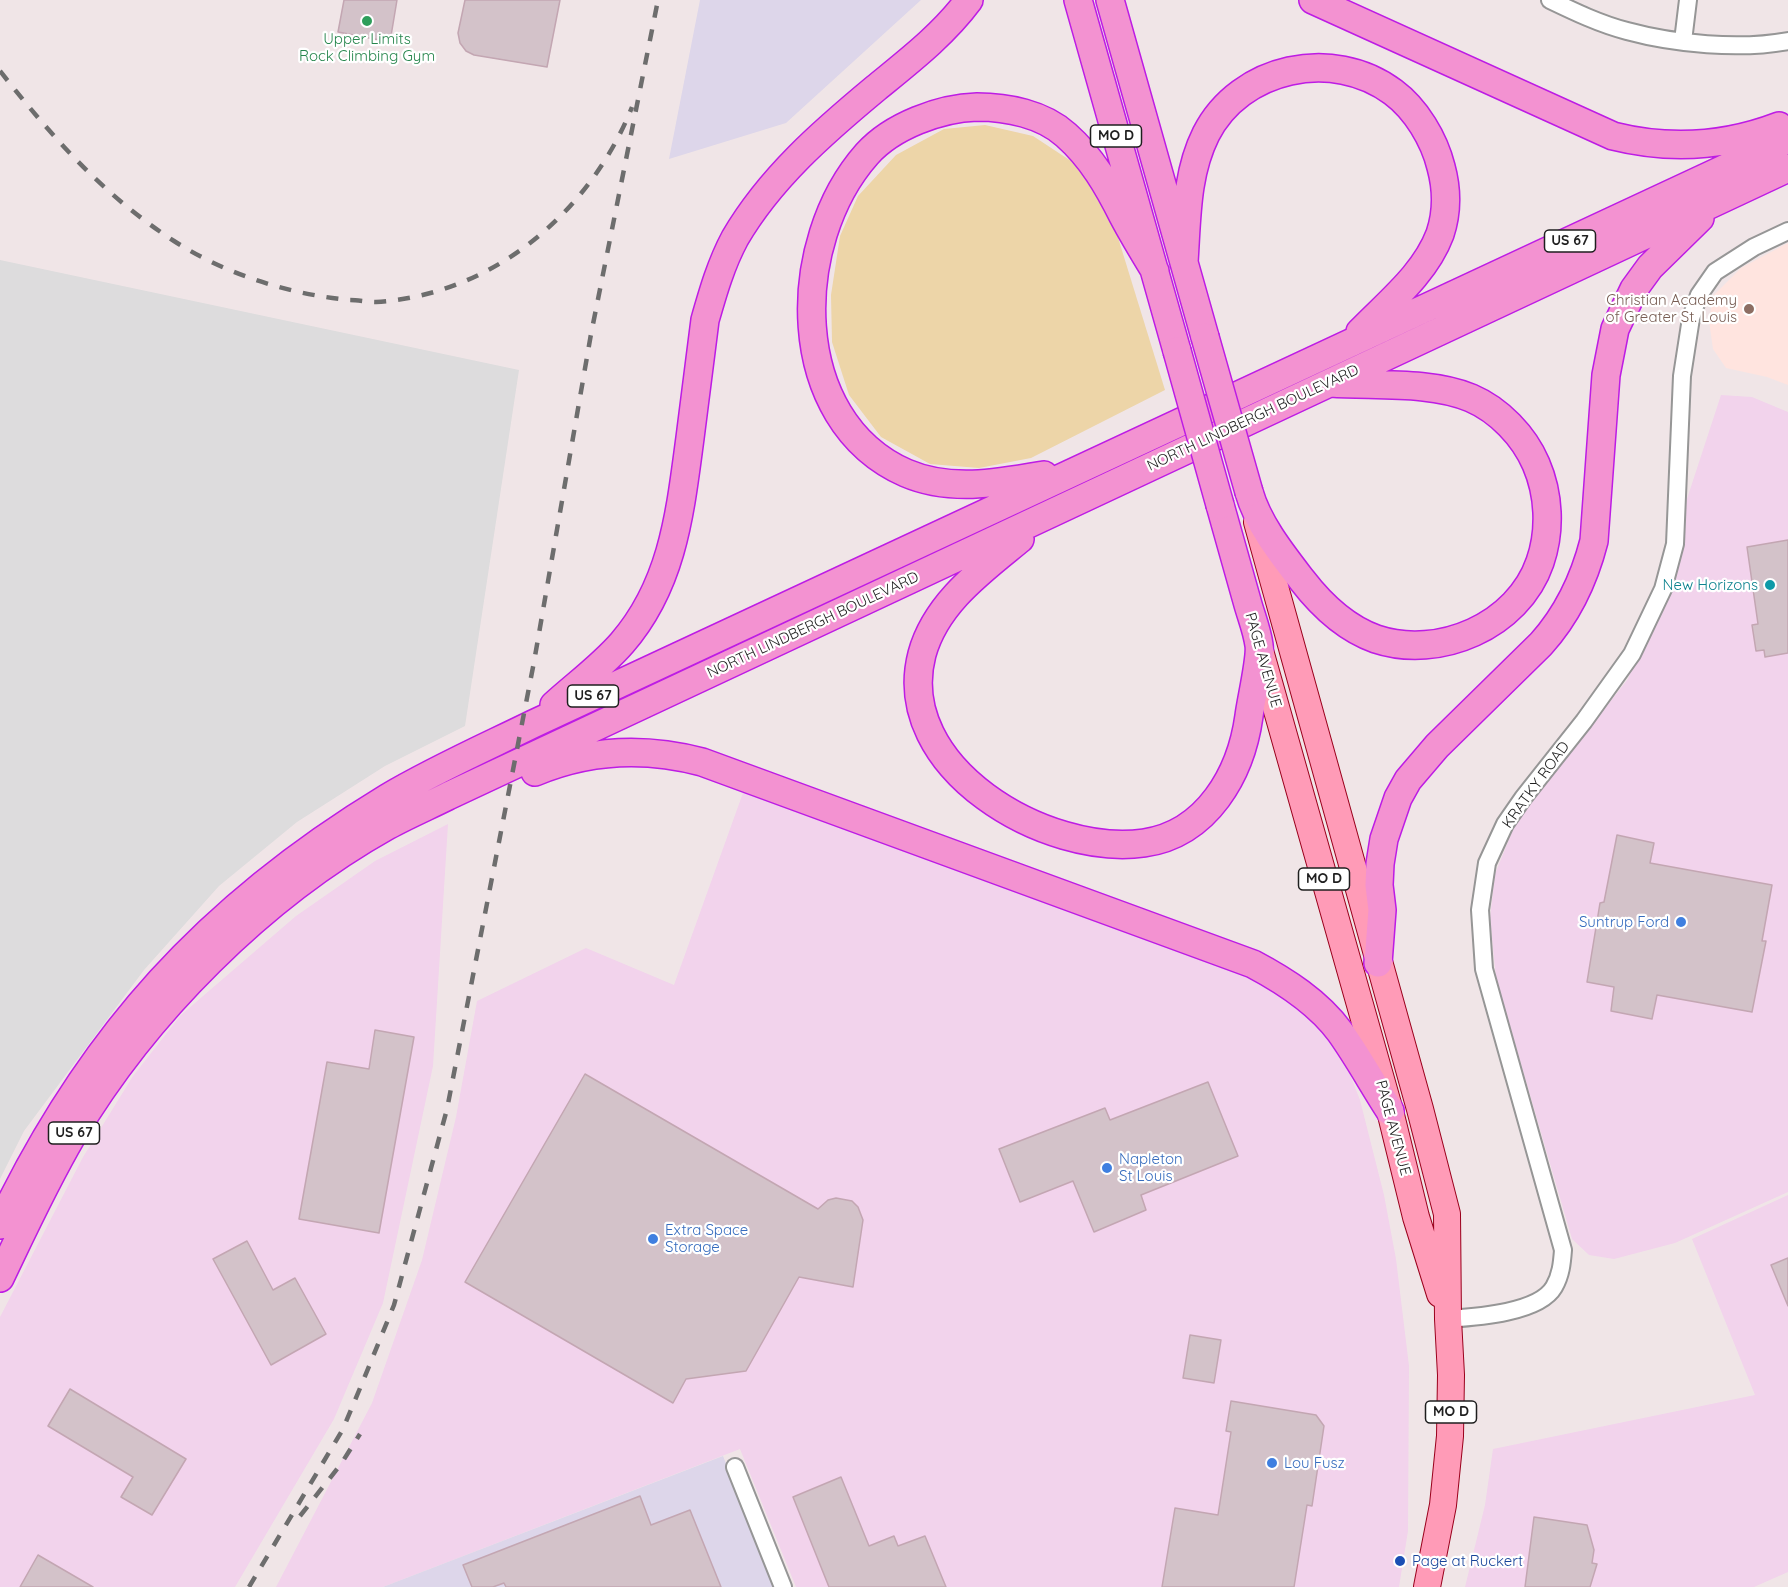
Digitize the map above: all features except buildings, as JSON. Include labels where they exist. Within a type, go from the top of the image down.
[{"type":"highway","points":[[533,724],[621,644],[636,625],[658,588],[678,525],[705,320],[712,292],[735,239],[763,196],[794,161],[936,37],[969,0]]},
{"type":"highway","name":"PAGE AVENUE","points":[[1078,0],[1259,647]]},
{"type":"highway","name":"PAGE AVENUE","points":[[1110,0],[1251,501]]},
{"type":"highway","points":[[1313,0],[1588,126],[1624,139],[1666,145],[1722,143],[1751,136],[1788,121]]},
{"type":"highway","points":[[1184,262],[1190,179],[1206,133],[1218,113],[1231,100],[1265,78],[1285,71],[1329,68],[1372,80],[1393,92],[1408,105],[1430,138],[1439,156],[1444,177],[1445,214],[1434,248],[1422,268],[1351,342]]},
{"type":"highway","points":[[1078,469],[992,484],[948,483],[899,469],[869,450],[853,435],[840,419],[822,381],[813,337],[812,290],[815,268],[828,221],[849,178],[868,153],[904,127],[926,116],[946,110],[966,107],[1009,109],[1030,115],[1065,133],[1093,163],[1155,271]]},
{"type":"highway","name":"NORTH LINDBERGH BOULEVARD","points":[[0,1225],[21,1180],[48,1133],[88,1071],[151,990],[197,942],[236,906],[286,865],[339,828],[400,791],[533,724],[1788,139]]},
{"type":"highway","name":"NORTH LINDBERGH BOULEVARD","points":[[0,1278],[43,1189],[73,1135],[108,1082],[171,1002],[261,914],[312,875],[388,826],[1788,168]]},
{"type":"highway","points":[[1378,963],[1382,910],[1379,885],[1380,864],[1387,829],[1398,798],[1421,764],[1542,644],[1568,608],[1588,564],[1594,541],[1605,384],[1615,328],[1634,289],[1650,267],[1719,201]]},
{"type":"highway","points":[[1251,501],[1294,569],[1328,610],[1341,621],[1376,639],[1412,645],[1433,645],[1451,641],[1472,633],[1497,618],[1519,598],[1530,582],[1540,562],[1545,540],[1546,500],[1542,478],[1532,453],[1522,438],[1507,423],[1493,411],[1471,398],[1452,392],[1408,385],[1327,383]]},
{"type":"highway","points":[[1051,513],[968,581],[951,600],[930,634],[922,654],[919,689],[923,711],[937,747],[959,775],[976,791],[994,803],[1059,834],[1106,844],[1145,843],[1163,838],[1183,828],[1212,805],[1224,789],[1233,771],[1247,727],[1259,647]]},
{"type":"highway","points":[[215,957],[407,833],[526,775],[555,763],[577,758],[602,754],[654,752],[680,756],[734,772],[1252,964],[1294,989],[1325,1016],[1340,1032],[1390,1111]]},
{"type":"main road","name":"PAGE AVENUE","points":[[1251,501],[1447,1214],[1448,1319],[1452,1375],[1450,1436],[1443,1505],[1427,1587]]},
{"type":"main road","name":"PAGE AVENUE","points":[[1259,647],[1390,1111],[1416,1217],[1448,1319]]},
{"type":"street","points":[[1550,0],[1585,16],[1628,31],[1683,42],[1734,45],[1788,41]]},
{"type":"street","points":[[1683,42],[1688,0]]},
{"type":"street","name":"KRATKY ROAD","points":[[1448,1319],[1481,1317],[1512,1311],[1542,1299],[1554,1288],[1561,1270],[1563,1250],[1484,969],[1480,910],[1488,863],[1505,824],[1632,654],[1663,589],[1675,543],[1682,375],[1691,318],[1699,295],[1715,272],[1754,247],[1788,231]]},
{"type":"street","points":[[735,1467],[783,1587]]},
{"type":"shaded area","points":[[700,0],[921,0],[786,123],[669,159]]},
{"type":"shaded area","points":[[985,125],[1033,136],[1071,161],[1100,195],[1116,231],[1165,390],[1031,458],[979,468],[930,464],[881,437],[849,395],[832,342],[831,295],[840,236],[858,196],[896,155],[944,129]]},
{"type":"shaded area","name":"Christian Academy of Greater St. Louis","points":[[1788,243],[1788,385],[1767,377],[1726,368],[1713,349],[1709,321],[1713,296],[1741,268]]},
{"type":"shaded area","points":[[0,260],[519,370],[465,726],[385,766],[297,822],[219,886],[144,970],[24,1131],[0,1179]]},
{"type":"shaded area","points":[[1721,395],[1752,397],[1788,412],[1788,1192],[1675,1243],[1614,1259],[1589,1255],[1572,1239],[1496,978],[1490,918],[1495,874],[1514,827],[1628,679]]},
{"type":"shaded area","points":[[744,790],[1228,966],[1279,990],[1338,1044],[1360,1100],[1384,1195],[1396,1259],[1409,1366],[1408,1531],[1399,1587],[796,1587],[740,1449],[383,1587],[276,1587],[372,1403],[422,1260],[456,1117],[477,1001],[586,948],[674,985]]},
{"type":"shaded area","points":[[448,824],[433,1066],[383,1303],[334,1419],[235,1587],[0,1587],[0,1317],[83,1157],[133,1076],[181,1015],[296,916],[375,861]]},
{"type":"shaded area","points":[[1788,1195],[1788,1572],[1754,1587],[1465,1587],[1485,1505],[1493,1449],[1755,1395],[1692,1239]]},
{"type":"shaded area","points":[[723,1456],[775,1587],[383,1587]]},
{"type":"railway","points":[[249,1587],[343,1429],[363,1381],[394,1305],[447,1109],[534,662],[591,334],[658,0]]},
{"type":"railway","points":[[0,71],[59,142],[101,184],[148,223],[174,241],[214,263],[258,281],[303,293],[373,302],[419,296],[459,283],[497,265],[532,242],[563,213],[591,181],[614,146],[632,107]]},
{"type":"railway","points":[[300,1516],[341,1464],[360,1434]]},
{"type":"place","name":"Upper Limits Rock Climbing Gym","points":[[367,21]]},
{"type":"place","name":"Christian Academy of Greater St. Louis","points":[[1749,309]]},
{"type":"place","name":"New Horizons","points":[[1770,585]]},
{"type":"place","name":"Suntrup Ford","points":[[1681,922]]},
{"type":"place","name":"Napleton St Louis","points":[[1107,1168]]},
{"type":"place","name":"Extra Space Storage","points":[[653,1239]]},
{"type":"place","name":"Lou Fusz","points":[[1272,1463]]},
{"type":"place","name":"Page at Ruckert","points":[[1400,1561]]}]
